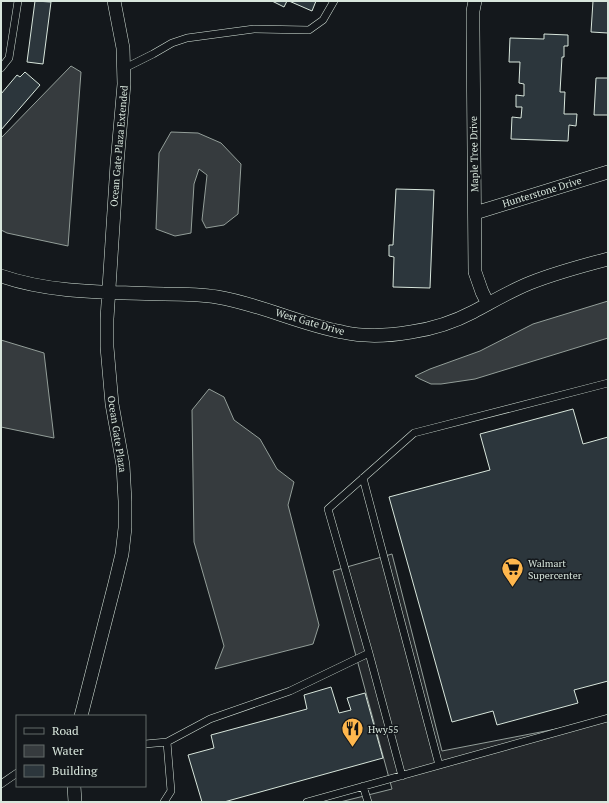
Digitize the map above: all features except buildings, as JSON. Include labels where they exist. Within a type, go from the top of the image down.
[{"type":"street","name":"Ocean Gate Plaza Extended","points":[[108,292],[125,68],[123,48],[114,1]]},
{"type":"street","name":"Maple Tree Drive","points":[[476,1],[473,29],[476,272],[482,292],[488,304]]},
{"type":"street","name":"Hunterstone Drive","points":[[475,213],[608,172]]},
{"type":"street","name":"West Gate Drive","points":[[1,276],[42,286],[76,291],[191,294],[216,297],[244,302],[322,328],[367,335],[390,335],[433,327],[456,320],[529,283],[608,259]]},
{"type":"street","name":"Ocean Gate Plaza","points":[[81,715],[117,576],[122,554],[125,528],[123,465],[108,376],[108,292]]},
{"type":"street","points":[[74,787],[75,802]]},
{"type":"lane","points":[[1,68],[9,58],[18,1]]},
{"type":"lane","points":[[125,68],[172,43],[187,38],[254,29],[309,30],[323,20],[334,1]]},
{"type":"lane","points":[[402,776],[328,508],[414,433],[608,383]]},
{"type":"lane","points":[[363,478],[439,765]]},
{"type":"lane","points":[[146,744],[167,742],[210,718],[290,691],[369,653]]},
{"type":"lane","points":[[307,802],[608,718]]},
{"type":"lane","points":[[164,802],[171,791],[167,742]]},
{"type":"lane","points":[[1,784],[16,774]]},
{"type":"lane","points":[[363,786],[368,802]]},
{"type":"shaded area","points":[[392,554],[442,751],[608,719],[608,802],[340,802],[392,789],[333,571]]},
{"type":"water","points":[[71,66],[81,72],[68,246],[7,233],[1,230],[1,138]]},
{"type":"water","points":[[171,132],[198,133],[221,143],[241,164],[238,214],[224,225],[206,228],[202,220],[207,175],[199,169],[194,184],[191,233],[175,236],[156,229],[159,153]]},
{"type":"water","points":[[608,301],[608,338],[475,379],[431,384],[415,376],[480,351],[533,324]]},
{"type":"water","points":[[1,340],[44,353],[54,438],[1,427]]},
{"type":"water","points":[[209,389],[224,397],[234,420],[260,439],[277,469],[294,482],[288,505],[319,625],[313,644],[215,669],[224,646],[194,542],[192,410]]},
{"type":"place","name":"Walmart Supercenter","points":[[512,588]]},
{"type":"place","name":"Hwy55","points":[[352,748]]}]
